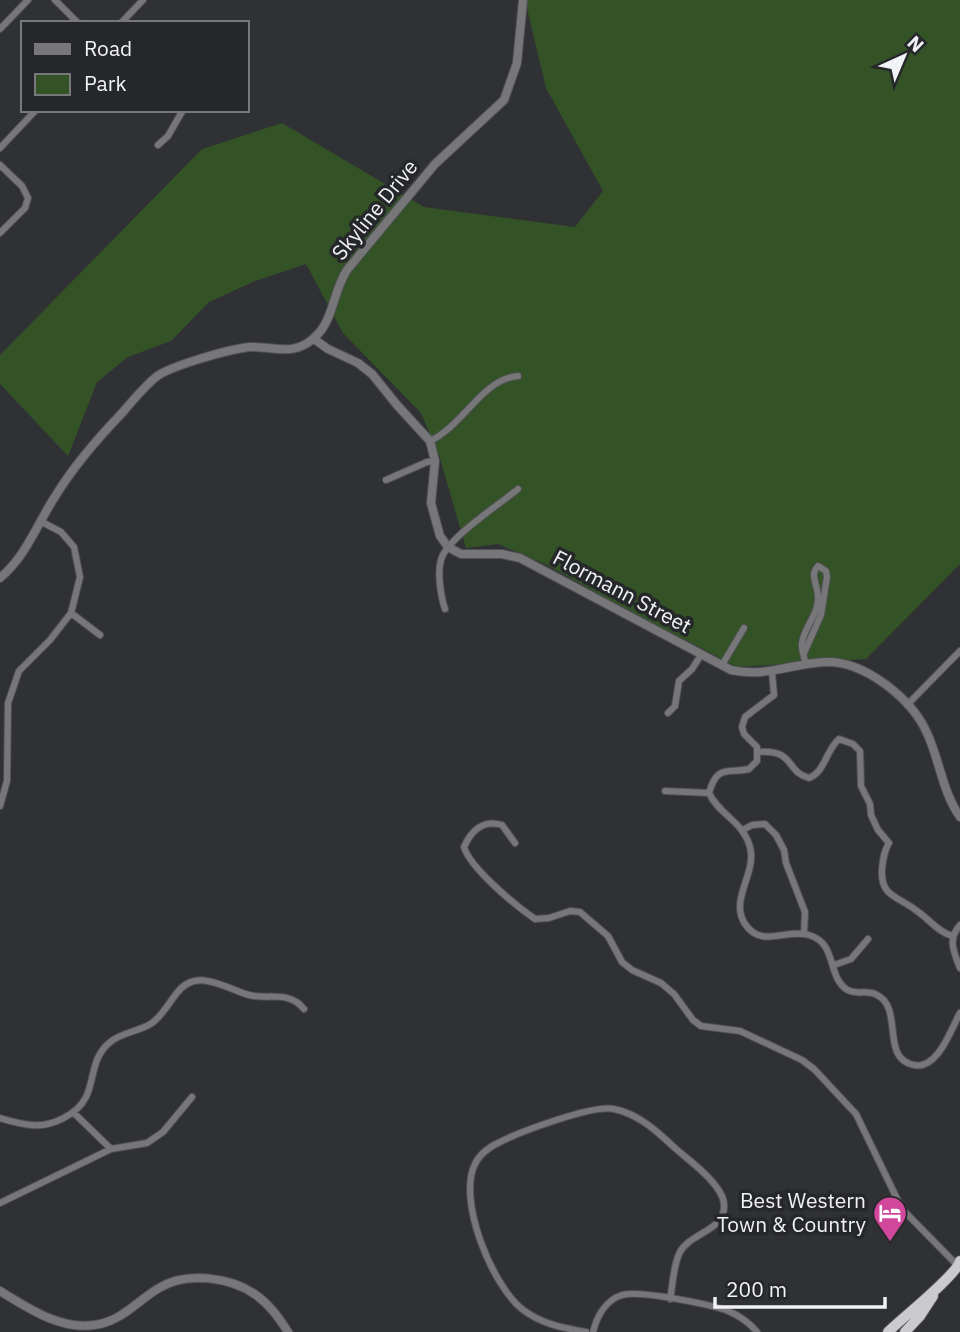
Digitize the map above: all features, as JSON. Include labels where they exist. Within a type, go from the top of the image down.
[{"type":"highway","points":[[888,1332],[960,1265]]},
{"type":"highway","points":[[905,1332],[920,1316],[938,1288]]},
{"type":"street","points":[[0,29],[28,0]]},
{"type":"street","points":[[55,0],[76,21]]},
{"type":"street","points":[[123,21],[143,0]]},
{"type":"street","name":"Skyline Drive","points":[[314,339],[326,324],[336,289],[347,270],[435,164],[504,100],[517,62],[523,0]]},
{"type":"street","points":[[0,148],[34,112]]},
{"type":"street","points":[[158,145],[168,135],[182,112]]},
{"type":"street","points":[[0,165],[22,186],[28,198],[24,208],[0,233]]},
{"type":"street","points":[[0,578],[21,557],[56,495],[81,458],[157,376],[173,367],[248,347],[287,351],[300,348],[314,339],[328,349],[350,358],[372,374],[430,441],[435,461],[431,503],[440,536],[448,547]]},
{"type":"street","points":[[430,441],[444,434],[494,385],[501,380],[518,376]]},
{"type":"street","points":[[386,480],[435,461]]},
{"type":"street","points":[[445,609],[441,558],[459,535],[518,489]]},
{"type":"street","points":[[0,806],[7,781],[8,704],[19,671],[50,640],[71,613],[80,577],[74,547],[61,532],[42,522]]},
{"type":"street","name":"Flormann Street","points":[[448,547],[461,554],[502,554],[520,558],[722,666],[744,673],[772,672],[827,662],[862,670],[877,678],[907,705],[922,723],[943,784],[959,813]]},
{"type":"street","points":[[804,653],[821,615],[827,576],[826,571],[818,566],[813,572],[819,595],[818,606],[803,640],[804,653],[806,665]]},
{"type":"street","points":[[71,613],[100,635]]},
{"type":"street","points":[[722,666],[744,628]]},
{"type":"street","points":[[907,705],[960,651]]},
{"type":"street","points":[[668,712],[675,706],[679,681],[692,669],[701,655]]},
{"type":"street","points":[[772,672],[774,695],[745,717],[742,727],[744,734],[757,747],[754,766],[744,771],[721,773],[712,781],[709,793],[743,830],[750,846],[752,861],[739,905],[744,922],[761,937],[804,934],[821,941],[830,952],[836,977],[846,989],[878,995],[887,1004],[896,1048],[902,1059],[912,1065],[925,1064],[936,1056],[960,1013]]},
{"type":"street","points":[[758,752],[768,751],[788,758],[799,774],[809,778],[818,773],[830,748],[839,739],[853,744],[860,751],[860,786],[870,804],[871,815],[878,830],[889,843],[884,851],[881,879],[883,886],[887,892],[917,911],[944,934],[952,936]]},
{"type":"street","points":[[665,791],[709,793]]},
{"type":"street","points":[[515,843],[502,825],[488,823],[471,833],[464,847],[466,854],[489,883],[535,919],[549,918],[570,911],[587,916],[608,936],[622,962],[632,970],[662,983],[701,1026],[740,1031],[802,1060],[814,1069],[856,1114],[902,1209],[960,1265]]},
{"type":"street","points":[[743,830],[752,825],[765,824],[780,841],[805,912],[804,934]]},
{"type":"street","points":[[960,925],[952,936],[953,950],[960,968]]},
{"type":"street","points":[[834,965],[851,959],[868,939]]},
{"type":"street","points":[[0,1118],[34,1126],[61,1119],[74,1112],[86,1097],[92,1069],[109,1043],[153,1023],[187,983],[213,981],[251,996],[282,996],[300,1004],[304,1009]]},
{"type":"street","points":[[0,1203],[111,1149],[147,1143],[163,1132],[192,1097]]},
{"type":"street","points":[[586,1332],[541,1321],[522,1310],[498,1281],[476,1226],[470,1195],[470,1178],[479,1156],[498,1143],[595,1108],[613,1108],[645,1122],[711,1180],[723,1196],[723,1214],[719,1222],[689,1242],[680,1252],[670,1299]]},
{"type":"street","points":[[74,1112],[111,1149]]},
{"type":"street","points":[[0,1291],[46,1316],[68,1324],[95,1325],[122,1315],[162,1286],[180,1280],[217,1280],[255,1294],[270,1307],[288,1332]]},
{"type":"street","points":[[593,1332],[604,1308],[620,1296],[631,1294],[725,1310],[747,1322],[757,1332]]},
{"type":"green space","points":[[525,0],[960,0],[960,564],[866,659],[737,667],[547,565],[498,544],[466,548],[439,455],[421,413],[343,333],[306,264],[255,281],[209,302],[171,341],[128,357],[97,382],[68,456],[0,384],[0,355],[202,149],[282,123],[424,207],[575,227],[603,191],[546,88]]},
{"type":"place","name":"Best Western Town & Country","points":[[890,1243]]}]
